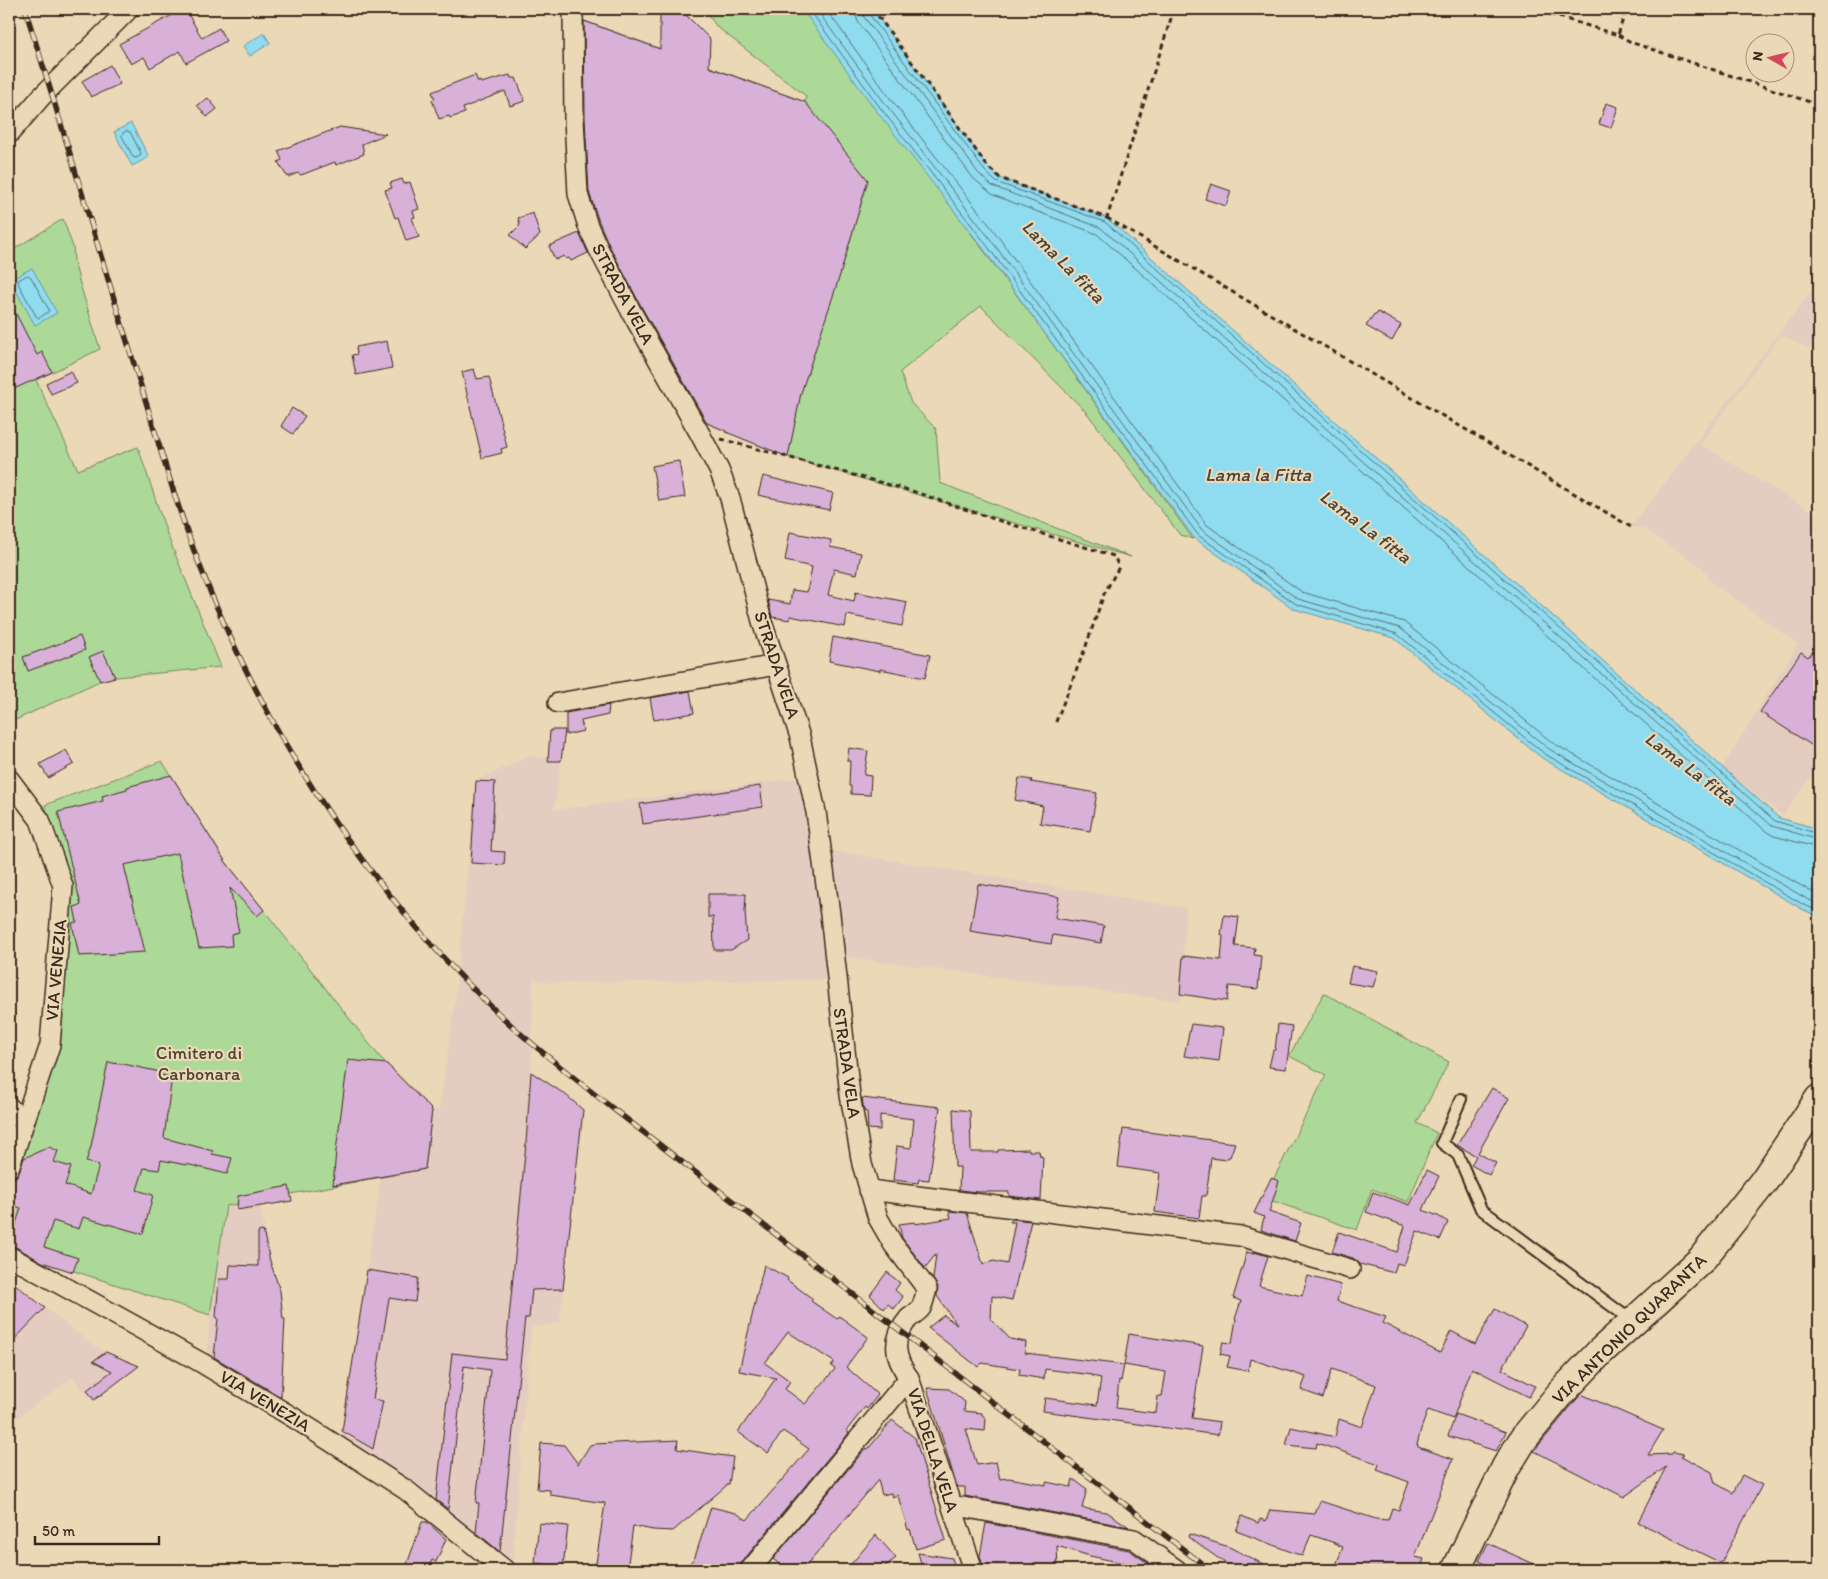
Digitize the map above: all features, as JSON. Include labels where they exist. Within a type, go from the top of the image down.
[{"type":"street","points":[[9,134],[42,96],[129,9]]},
{"type":"street","name":"STRADA VELA","points":[[573,9],[578,194],[596,242],[632,313],[719,470],[730,498],[762,625],[800,737],[816,812],[850,1095],[862,1164],[878,1218],[893,1244],[927,1289],[920,1309],[900,1331]]},
{"type":"street","points":[[558,703],[776,665]]},
{"type":"street","name":"VIA VENEZIA","points":[[9,779],[40,820],[63,886],[50,1045],[9,1168]]},
{"type":"street","name":"VIA ANTONIO QUARANTA","points":[[1456,1570],[1506,1467],[1524,1438],[1561,1393],[1632,1322],[1701,1260],[1764,1182],[1819,1099]]},
{"type":"street","points":[[9,1107],[24,1122]]},
{"type":"street","points":[[869,1190],[1240,1236],[1350,1269]]},
{"type":"street","name":"VIA VENEZIA","points":[[9,1256],[202,1363],[294,1418],[406,1490],[505,1570]]},
{"type":"street","name":"VIA DELLA VELA","points":[[900,1331],[895,1348],[902,1368],[909,1378],[973,1570]]},
{"type":"street","points":[[750,1570],[909,1378]]},
{"type":"street","points":[[952,1505],[1134,1539],[1176,1570]]},
{"type":"lane","points":[[1460,1099],[1442,1142],[1458,1155],[1481,1209],[1632,1322]]},
{"type":"path","points":[[873,9],[988,168],[1000,178],[1107,218],[1630,527]]},
{"type":"path","points":[[1107,218],[1174,9]]},
{"type":"path","points":[[1533,9],[1618,35],[1633,43],[1819,105]]},
{"type":"path","points":[[1618,35],[1626,9]]},
{"type":"path","points":[[700,434],[733,441],[912,491],[994,519],[1114,556],[1119,567],[1104,594],[1055,724]]},
{"type":"shaded area","points":[[1819,281],[1819,353],[1781,335],[1700,444],[1819,516],[1819,772],[1816,770],[1783,815],[1721,770],[1798,644],[1710,581],[1703,568],[1644,528],[1631,527]]},
{"type":"shaded area","points":[[530,756],[561,761],[554,810],[800,778],[809,847],[1186,908],[1180,1001],[845,957],[826,980],[550,983],[533,979],[531,1072],[583,1110],[560,1322],[531,1328],[512,1564],[340,1441],[381,1177],[425,1169],[432,1110],[439,1110],[455,1003],[476,781]]},
{"type":"shaded area","points":[[252,1201],[260,1206],[283,1320],[282,1403],[207,1358],[210,1315],[226,1206]]},
{"type":"shaded area","points":[[9,1278],[94,1346],[139,1366],[92,1401],[73,1377],[9,1424]]},
{"type":"green space","points":[[704,9],[805,9],[1038,324],[1193,539],[1180,535],[1087,413],[981,306],[900,372],[911,403],[936,429],[940,483],[1131,557],[788,457],[703,421],[604,254],[616,254],[607,168],[586,164],[579,19],[805,102],[806,96],[717,27]],"holes":[[[821,179],[864,194],[838,280],[801,269]]]},
{"type":"green space","points":[[63,219],[73,247],[74,261],[80,284],[100,349],[36,380],[78,470],[138,447],[167,534],[221,667],[106,678],[9,723],[9,252]]},
{"type":"green space","name":"Cimitero di Carbonara","points":[[162,761],[225,861],[379,1056],[432,1110],[425,1169],[226,1206],[210,1315],[9,1250],[9,1185],[25,1138],[69,882],[45,805]]},
{"type":"green space","points":[[1324,993],[1449,1062],[1417,1123],[1437,1133],[1408,1202],[1372,1189],[1357,1230],[1264,1198],[1326,1075],[1289,1056]]},
{"type":"water","name":"Lama la Fitta","points":[[802,9],[872,9],[988,167],[1000,178],[1107,218],[1779,818],[1819,829],[1819,917],[1802,909],[1542,758],[1394,638],[1294,609],[1194,538],[979,243],[875,109]]},
{"type":"water","points":[[264,33],[270,43],[250,56],[243,46]]},
{"type":"water","points":[[131,123],[149,157],[132,166],[114,132]]},
{"type":"water","points":[[32,268],[57,313],[35,325],[10,280]]},
{"type":"building","points":[[169,9],[185,9],[202,38],[219,28],[226,41],[186,63],[180,51],[150,68],[144,57],[131,64],[119,44],[172,15]]},
{"type":"building","points":[[660,9],[680,9],[710,39],[709,67],[805,102],[868,180],[840,275],[801,393],[788,457],[707,423],[609,245],[589,192],[585,119],[584,21],[660,49]]},
{"type":"building","points":[[110,65],[120,84],[91,97],[82,81]]},
{"type":"building","points":[[475,75],[478,82],[480,81],[481,83],[510,75],[511,78],[516,78],[525,101],[510,106],[505,91],[463,108],[465,113],[439,119],[432,100],[435,99],[432,92]]},
{"type":"building","points":[[208,98],[217,109],[207,117],[197,105]]},
{"type":"building","points":[[1606,103],[1618,107],[1611,128],[1599,124]]},
{"type":"building","points":[[340,127],[386,134],[362,144],[364,154],[336,165],[335,162],[301,175],[298,173],[288,177],[286,175],[278,162],[282,160],[278,151]]},
{"type":"building","points":[[402,179],[404,184],[410,182],[419,209],[413,211],[415,217],[412,218],[419,237],[406,241],[398,217],[395,218],[385,190],[392,188],[390,183]]},
{"type":"building","points":[[1211,184],[1231,191],[1226,206],[1205,199]]},
{"type":"building","points":[[533,213],[540,235],[525,249],[510,235],[520,225],[518,218]]},
{"type":"building","points":[[579,233],[588,253],[571,261],[564,256],[555,260],[549,246]]},
{"type":"building","points":[[9,300],[37,355],[42,352],[52,372],[9,391]]},
{"type":"building","points":[[1378,312],[1401,325],[1392,341],[1366,326],[1374,314],[1376,315]]},
{"type":"building","points":[[387,341],[392,368],[356,375],[352,355],[357,354],[356,347]]},
{"type":"building","points":[[474,369],[477,379],[489,377],[507,447],[501,449],[502,453],[482,458],[462,372]]},
{"type":"building","points":[[71,371],[77,383],[51,394],[46,383]]},
{"type":"building","points":[[292,408],[305,416],[293,434],[281,426]]},
{"type":"building","points":[[679,461],[685,497],[659,501],[652,466]]},
{"type":"building","points":[[763,476],[833,493],[829,510],[758,495]]},
{"type":"building","points":[[790,532],[831,540],[830,547],[861,553],[857,574],[834,569],[828,595],[854,601],[856,592],[907,602],[902,626],[847,615],[845,627],[790,616],[790,620],[772,617],[768,600],[790,604],[792,590],[807,592],[812,567],[785,561]]},
{"type":"building","points":[[80,636],[85,650],[28,671],[23,657]]},
{"type":"building","points":[[833,637],[930,655],[925,678],[829,661]]},
{"type":"building","points":[[1819,644],[1819,750],[1760,712],[1801,652],[1808,657]]},
{"type":"building","points":[[103,651],[115,677],[100,681],[89,657]]},
{"type":"building","points":[[690,691],[694,713],[654,720],[650,698]]},
{"type":"building","points":[[609,705],[608,715],[581,721],[583,731],[566,735],[566,713]]},
{"type":"building","points":[[550,730],[565,730],[561,761],[548,761]]},
{"type":"building","points":[[849,748],[868,751],[864,775],[871,776],[870,795],[851,794],[851,786],[849,786],[850,761],[847,761]]},
{"type":"building","points":[[66,750],[74,764],[48,778],[40,764]]},
{"type":"building","points":[[171,775],[225,861],[264,910],[257,916],[230,888],[239,932],[231,934],[232,946],[199,948],[178,853],[124,865],[145,952],[79,956],[72,923],[77,922],[74,907],[81,905],[58,812],[103,801],[102,796]]},
{"type":"building","points":[[1019,778],[1032,780],[1031,782],[1097,793],[1090,831],[1040,823],[1043,806],[1015,800]]},
{"type":"building","points":[[476,781],[495,782],[491,851],[505,852],[504,865],[471,863]]},
{"type":"building","points":[[760,786],[763,807],[643,824],[640,804]]},
{"type":"building","points":[[978,884],[1059,897],[1055,918],[1104,926],[1101,943],[1053,935],[1051,944],[970,931]]},
{"type":"building","points":[[708,894],[746,894],[747,940],[731,950],[714,950],[713,917],[708,917]]},
{"type":"building","points":[[1224,915],[1239,917],[1235,946],[1255,948],[1254,955],[1261,956],[1258,989],[1229,986],[1227,1001],[1180,994],[1183,956],[1221,960],[1223,936],[1221,935]]},
{"type":"building","points":[[1352,966],[1378,971],[1373,987],[1348,983]]},
{"type":"building","points":[[1191,1024],[1223,1028],[1219,1061],[1184,1056]]},
{"type":"building","points":[[1278,1024],[1292,1026],[1286,1069],[1269,1067],[1273,1050],[1275,1050]]},
{"type":"building","points":[[348,1060],[387,1064],[432,1110],[425,1169],[333,1185]]},
{"type":"building","points":[[108,1062],[160,1072],[159,1075],[172,1076],[164,1138],[213,1151],[212,1154],[232,1158],[227,1174],[161,1160],[159,1170],[144,1168],[137,1190],[153,1195],[143,1234],[83,1217],[79,1229],[53,1221],[44,1247],[78,1258],[73,1272],[42,1262],[9,1245],[21,1208],[9,1204],[9,1185],[11,1179],[16,1177],[19,1172],[24,1158],[49,1147],[58,1151],[54,1162],[71,1167],[65,1185],[91,1194],[99,1165],[86,1162]]},
{"type":"building","points":[[531,1072],[566,1095],[583,1110],[563,1289],[532,1290],[529,1318],[525,1318],[500,1552],[476,1532],[479,1503],[476,1503],[490,1370],[464,1366],[448,1509],[436,1500],[452,1353],[505,1359]]},
{"type":"building","points":[[1492,1088],[1509,1098],[1478,1153],[1496,1163],[1489,1175],[1471,1165],[1476,1156],[1457,1145]]},
{"type":"building","points":[[862,1098],[940,1107],[929,1180],[919,1179],[918,1183],[893,1180],[897,1146],[911,1148],[914,1119],[880,1115],[880,1130],[868,1129],[867,1112],[864,1111]]},
{"type":"building","points":[[953,1109],[970,1111],[971,1152],[1029,1149],[1029,1151],[1039,1151],[1040,1156],[1043,1157],[1041,1200],[1009,1196],[1009,1192],[959,1190],[960,1167],[955,1167]]},
{"type":"building","points":[[1123,1129],[1235,1143],[1230,1157],[1226,1160],[1211,1158],[1206,1196],[1202,1196],[1199,1218],[1155,1212],[1160,1173],[1118,1167]]},
{"type":"building","points":[[1427,1170],[1439,1176],[1423,1210],[1448,1222],[1440,1240],[1417,1231],[1404,1265],[1397,1263],[1394,1273],[1360,1264],[1353,1258],[1332,1252],[1339,1232],[1397,1252],[1405,1226],[1366,1212],[1373,1192],[1410,1205]]},
{"type":"building","points":[[1271,1178],[1279,1181],[1269,1212],[1301,1223],[1295,1241],[1261,1230],[1264,1217],[1254,1213]]},
{"type":"building","points":[[289,1186],[292,1201],[237,1210],[238,1196]]},
{"type":"building","points":[[949,1211],[967,1213],[983,1264],[994,1261],[1007,1264],[1015,1222],[1010,1222],[1012,1219],[1031,1221],[1012,1300],[992,1296],[991,1319],[1010,1339],[1026,1342],[1025,1353],[1124,1365],[1129,1334],[1203,1346],[1192,1418],[1220,1422],[1218,1435],[1043,1411],[1045,1398],[1097,1405],[1101,1378],[1092,1375],[1045,1369],[1044,1379],[1019,1375],[1020,1369],[982,1363],[978,1367],[928,1328],[944,1315],[957,1325],[937,1296],[938,1287],[933,1279],[936,1254],[925,1268],[902,1238],[899,1224],[915,1222],[915,1224],[951,1218]],"holes":[[[1124,1365],[1166,1372],[1162,1396],[1158,1396],[1156,1413],[1116,1408],[1119,1380],[1121,1381]]]},
{"type":"building","points":[[263,1231],[280,1291],[283,1319],[285,1319],[281,1397],[214,1357],[219,1279],[229,1279],[230,1265],[258,1266],[258,1232]]},
{"type":"building","points":[[1247,1252],[1268,1256],[1259,1286],[1302,1296],[1308,1276],[1341,1285],[1337,1301],[1386,1317],[1383,1323],[1440,1353],[1451,1331],[1475,1344],[1495,1309],[1526,1326],[1502,1369],[1535,1386],[1529,1397],[1472,1368],[1453,1419],[1428,1410],[1421,1429],[1418,1447],[1453,1459],[1415,1557],[1424,1559],[1420,1570],[1334,1570],[1343,1547],[1338,1544],[1311,1535],[1302,1556],[1236,1531],[1242,1516],[1258,1523],[1260,1519],[1266,1521],[1270,1510],[1315,1514],[1320,1501],[1376,1519],[1388,1520],[1392,1508],[1399,1510],[1409,1482],[1377,1470],[1379,1464],[1317,1443],[1316,1448],[1286,1445],[1291,1427],[1335,1437],[1339,1419],[1362,1427],[1376,1385],[1332,1369],[1323,1398],[1301,1390],[1306,1377],[1250,1359],[1248,1371],[1227,1367],[1230,1356],[1220,1354],[1223,1342],[1232,1343],[1235,1319],[1241,1301],[1233,1298]]},
{"type":"building","points":[[764,1265],[788,1278],[787,1280],[813,1299],[811,1301],[837,1319],[839,1316],[868,1337],[846,1367],[878,1395],[867,1409],[865,1407],[846,1431],[849,1433],[741,1563],[739,1570],[684,1570],[695,1557],[711,1507],[736,1513],[747,1520],[809,1449],[783,1431],[768,1453],[738,1432],[776,1378],[739,1371]],"holes":[[[788,1332],[834,1362],[831,1366],[835,1369],[805,1404],[785,1389],[790,1381],[765,1363]]]},
{"type":"building","points":[[367,1270],[418,1278],[415,1302],[389,1298],[373,1399],[383,1401],[373,1449],[342,1431]]},
{"type":"building","points":[[887,1272],[900,1283],[895,1290],[903,1297],[894,1309],[888,1304],[884,1309],[870,1295]]},
{"type":"building","points":[[15,1284],[45,1308],[9,1345],[9,1291]]},
{"type":"building","points":[[106,1352],[139,1366],[94,1400],[87,1390],[112,1371],[93,1361]]},
{"type":"building","points":[[927,1388],[949,1389],[965,1402],[964,1411],[982,1413],[986,1418],[985,1431],[966,1429],[977,1465],[996,1462],[1000,1479],[1009,1478],[1046,1485],[1046,1482],[1071,1487],[1073,1479],[1087,1489],[1082,1508],[1107,1512],[1129,1527],[965,1496],[965,1487],[957,1487]]},
{"type":"building","points":[[1581,1394],[1663,1430],[1648,1455],[1672,1454],[1673,1452],[1684,1454],[1681,1456],[1712,1472],[1715,1483],[1733,1493],[1742,1475],[1762,1485],[1721,1563],[1638,1522],[1666,1467],[1624,1497],[1534,1451]]},
{"type":"building","points":[[1456,1414],[1506,1432],[1496,1451],[1448,1436]]},
{"type":"building","points":[[892,1420],[915,1438],[946,1540],[916,1549],[898,1496],[892,1497],[891,1493],[882,1495],[878,1480],[803,1570],[786,1570],[773,1559],[866,1448],[868,1449]]},
{"type":"building","points":[[678,1440],[677,1449],[733,1457],[729,1484],[673,1531],[633,1526],[627,1570],[595,1570],[605,1503],[550,1495],[550,1490],[537,1489],[541,1443],[564,1445],[578,1464],[590,1445],[594,1444]]},
{"type":"building","points":[[422,1522],[427,1522],[446,1539],[436,1562],[432,1560],[427,1570],[405,1570]]},
{"type":"building","points":[[539,1523],[568,1526],[563,1566],[535,1563]]},
{"type":"building","points":[[986,1523],[1129,1550],[1158,1570],[1142,1570],[1142,1567],[1090,1556],[1057,1546],[1058,1570],[984,1570],[980,1556]]},
{"type":"building","points":[[1189,1534],[1229,1547],[1275,1570],[1235,1570],[1188,1537]]},
{"type":"building","points":[[876,1535],[896,1558],[880,1570],[846,1570]]},
{"type":"building","points":[[1488,1543],[1548,1570],[1499,1570],[1479,1561]]},
{"type":"building","points":[[918,1553],[952,1558],[956,1570],[923,1570]]},
{"type":"railway","points":[[25,9],[168,473],[206,583],[234,646],[277,729],[301,770],[356,852],[387,892],[452,967],[521,1034],[616,1111],[1210,1570]]},
{"type":"water label","name":"Lama La fitta","points":[[1064,261]]},
{"type":"water label","name":"Lama La fitta","points":[[1366,526]]},
{"type":"water label","name":"Lama La fitta","points":[[1691,768]]}]
